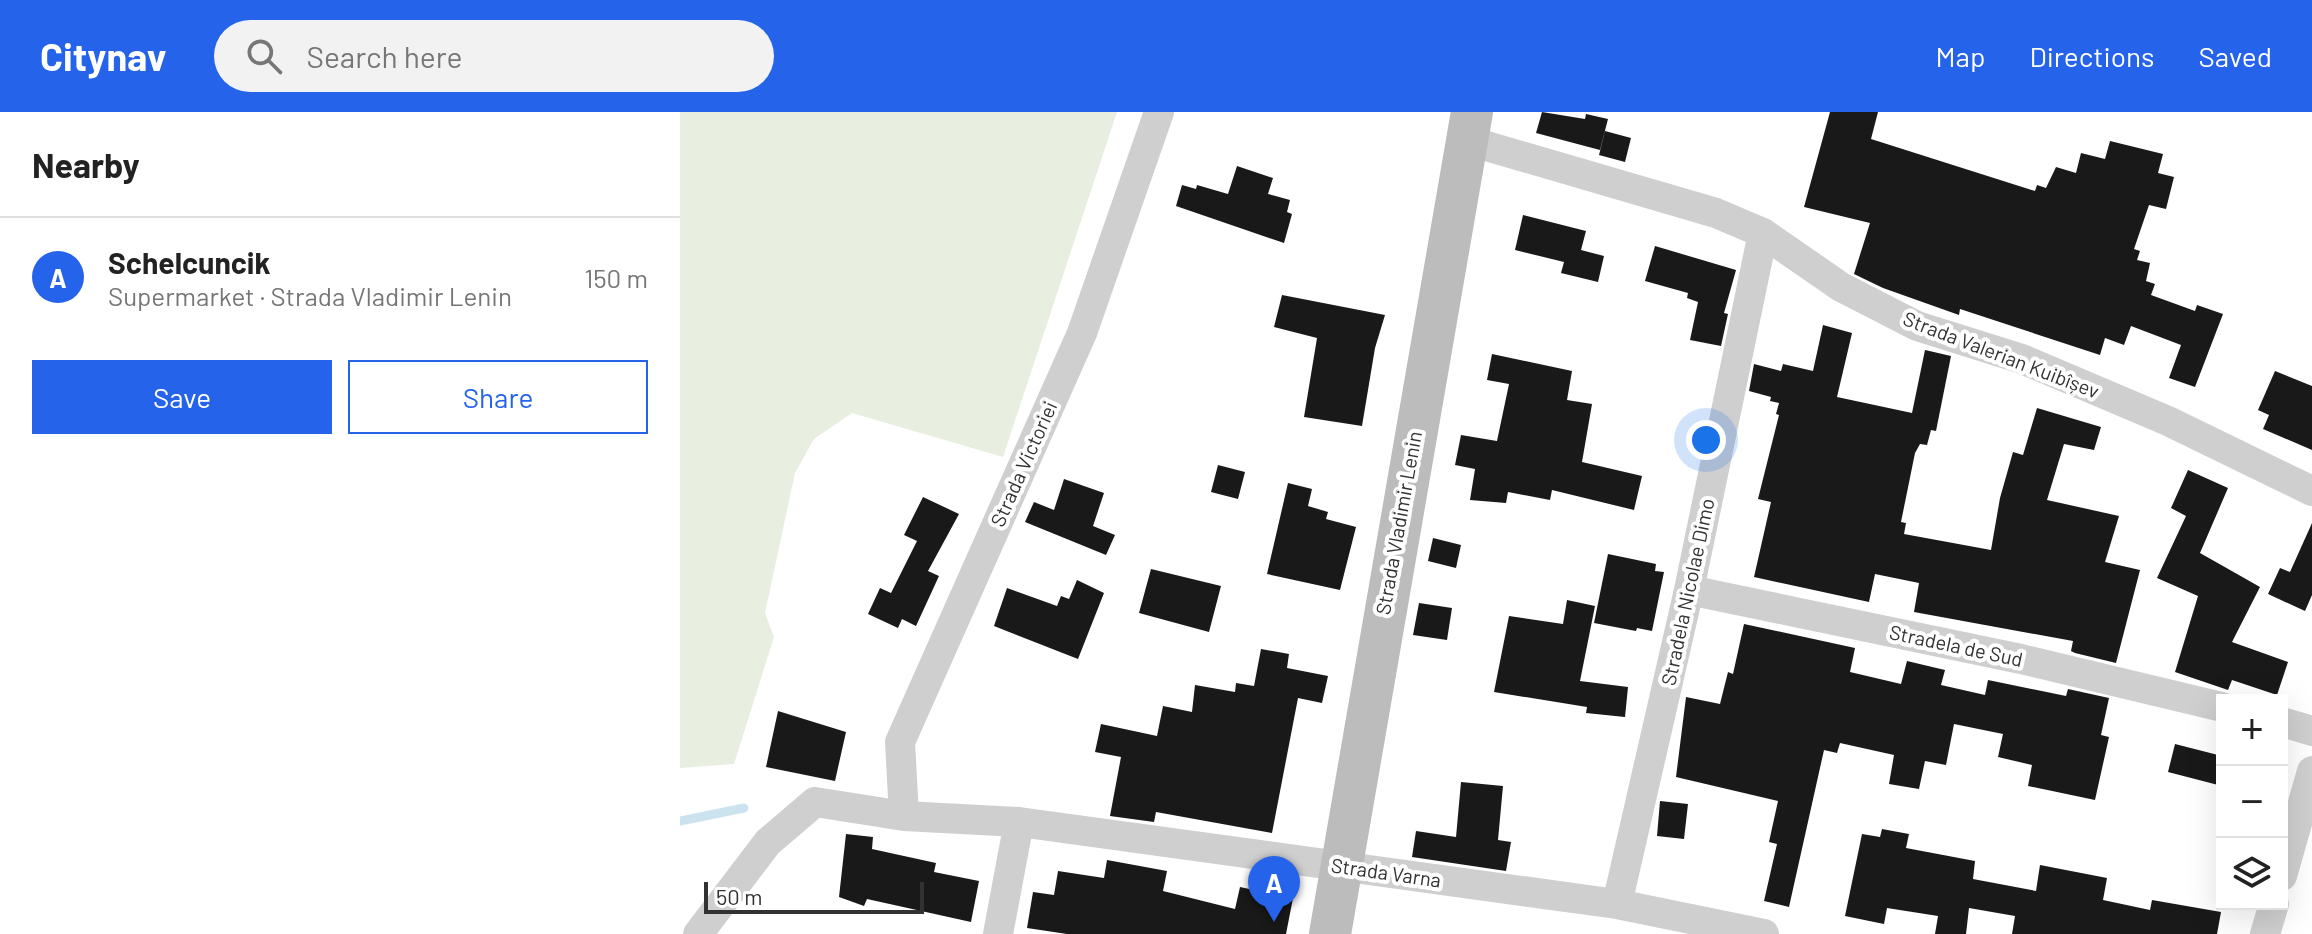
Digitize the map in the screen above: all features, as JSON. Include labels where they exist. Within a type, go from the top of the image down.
[{"type":"main road","name":"Strada Vladimir Lenin","points":[[1330,934],[1339,865],[1469,126]]},
{"type":"street","name":"Strada Victoriei","points":[[904,816],[900,742],[1082,333],[1159,112]]},
{"type":"street","name":"Strada Valerian Kuibîșev","points":[[1469,126],[1716,213],[1763,233],[1841,287],[1917,326],[2022,359],[2168,421],[2312,491]]},
{"type":"street","name":"Stradela Nicolae Dimo","points":[[1617,904],[1689,590],[1763,233]]},
{"type":"street","name":"Stradela de Sud","points":[[1689,590],[2021,659],[2216,706]]},
{"type":"street","points":[[2288,724],[2312,731]]},
{"type":"street","points":[[2288,855],[2312,771]]},
{"type":"street","name":"Strada Varna","points":[[698,934],[768,842],[815,802],[904,816],[1019,822],[1339,865],[1617,904],[1764,934]]},
{"type":"street","points":[[998,934],[1019,822]]},
{"type":"street","points":[[2265,934],[2272,910]]},
{"type":"green space","points":[[680,112],[1117,112],[1003,457],[852,413],[814,439],[795,473],[765,613],[774,637],[734,764],[680,768]]},
{"type":"building","points":[[1542,112],[1585,119],[1586,114],[1608,119],[1600,150],[1536,133]]},
{"type":"building","points":[[1830,112],[1878,112],[1871,139],[2035,191],[2037,185],[2046,188],[2056,167],[2076,173],[2081,153],[2105,159],[2110,141],[2163,154],[2158,173],[2174,177],[2166,209],[2149,205],[2134,249],[2140,251],[2137,260],[2150,263],[2146,281],[2155,284],[2151,295],[2195,311],[2197,305],[2223,314],[2195,387],[2169,378],[2181,345],[2131,326],[2124,345],[2105,338],[2100,355],[1960,309],[1959,315],[1883,288],[1854,274],[1870,223],[1804,207]]},
{"type":"building","points":[[1605,131],[1631,138],[1625,162],[1599,155]]},
{"type":"building","points":[[1237,166],[1273,178],[1268,194],[1290,200],[1287,212],[1292,214],[1284,243],[1176,206],[1182,185],[1196,189],[1197,185],[1228,194]]},
{"type":"building","points":[[1523,215],[1586,231],[1581,250],[1604,256],[1598,282],[1561,273],[1564,262],[1515,250]]},
{"type":"building","points":[[1655,246],[1736,270],[1724,313],[1728,314],[1721,346],[1690,340],[1698,302],[1687,298],[1688,293],[1645,281]]},
{"type":"building","points":[[1282,295],[1385,315],[1375,348],[1362,426],[1304,417],[1317,338],[1274,327]]},
{"type":"building","points":[[1823,325],[1852,333],[1837,397],[1912,413],[1925,350],[1951,356],[1936,431],[1931,430],[1927,445],[1920,444],[1915,453],[1901,522],[1906,523],[1904,534],[1991,550],[2000,498],[2013,452],[2023,455],[2037,408],[2101,427],[2094,450],[2064,444],[2047,500],[2119,516],[2105,562],[2140,570],[2116,663],[2071,651],[2073,641],[1914,612],[1919,583],[1875,574],[1869,602],[1754,577],[1771,502],[1758,499],[1779,415],[1776,414],[1779,403],[1770,401],[1771,397],[1749,391],[1754,364],[1781,371],[1783,364],[1813,371]]},
{"type":"building","points":[[1492,354],[1572,371],[1567,400],[1592,404],[1582,462],[1642,476],[1634,510],[1552,490],[1550,500],[1508,492],[1506,503],[1470,500],[1475,469],[1455,465],[1461,435],[1497,441],[1509,384],[1487,380]]},
{"type":"building","points":[[2275,371],[2312,386],[2312,450],[2263,429],[2269,415],[2258,410]]},
{"type":"building","points":[[1218,465],[1245,472],[1238,499],[1211,492]]},
{"type":"building","points":[[2188,470],[2228,488],[2200,553],[2260,587],[2232,642],[2288,662],[2277,694],[2232,680],[2228,690],[2175,672],[2198,596],[2157,578],[2186,516],[2171,508]]},
{"type":"building","points":[[1064,479],[1104,493],[1093,526],[1115,535],[1106,555],[1025,522],[1034,502],[1054,510]]},
{"type":"building","points":[[1288,483],[1312,489],[1308,506],[1328,512],[1326,519],[1356,527],[1340,590],[1267,574]]},
{"type":"building","points":[[923,497],[959,514],[928,571],[939,576],[916,626],[902,619],[898,628],[868,614],[880,588],[891,593],[917,541],[904,535]]},
{"type":"building","points":[[2312,523],[2312,595],[2305,611],[2268,594],[2280,568],[2290,572]]},
{"type":"building","points":[[1433,538],[1461,545],[1456,568],[1428,561]]},
{"type":"building","points":[[1608,554],[1656,564],[1655,571],[1664,572],[1652,631],[1594,623]]},
{"type":"building","points":[[1151,569],[1221,586],[1209,632],[1139,613]]},
{"type":"building","points":[[1077,580],[1104,593],[1078,659],[994,626],[1007,588],[1057,606],[1061,596],[1069,599]]},
{"type":"building","points":[[1567,600],[1595,606],[1580,681],[1628,687],[1625,717],[1586,713],[1587,707],[1494,692],[1509,616],[1563,624]]},
{"type":"building","points":[[1419,603],[1452,608],[1447,640],[1413,635]]},
{"type":"building","points":[[1744,624],[1855,648],[1850,672],[1901,684],[1907,661],[1945,670],[1941,685],[1985,695],[1988,680],[2066,696],[2068,689],[2109,698],[2101,735],[2109,737],[2095,800],[2028,786],[2032,765],[1998,757],[2003,734],[1954,724],[1946,765],[1925,761],[1919,789],[1889,784],[1894,755],[1840,743],[1837,753],[1824,750],[1789,907],[1764,901],[1777,844],[1769,842],[1778,801],[1676,777],[1686,697],[1720,704],[1728,672],[1733,674]]},
{"type":"building","points":[[1261,649],[1289,654],[1287,668],[1328,676],[1322,703],[1298,698],[1272,833],[1156,812],[1154,822],[1110,816],[1121,757],[1095,752],[1101,724],[1157,736],[1163,706],[1192,712],[1195,685],[1235,692],[1236,683],[1254,686]]},
{"type":"building","points":[[778,711],[846,732],[835,781],[766,767]]},
{"type":"building","points":[[2175,744],[2216,754],[2216,784],[2168,772]]},
{"type":"building","points":[[1461,782],[1503,786],[1498,840],[1511,842],[1506,871],[1412,857],[1416,831],[1456,837]]},
{"type":"building","points":[[1660,801],[1688,804],[1684,839],[1657,836]]},
{"type":"building","points":[[1882,829],[1909,834],[1906,848],[1975,861],[1973,879],[2036,891],[2040,865],[2107,878],[2103,900],[2150,910],[2152,900],[2221,912],[2217,934],[2012,934],[2015,916],[1969,908],[1966,934],[1935,934],[1938,916],[1887,908],[1884,924],[1845,916],[1862,834],[1880,837]]},
{"type":"building","points":[[846,834],[873,837],[872,849],[936,863],[934,872],[979,881],[971,922],[867,899],[864,906],[839,897]]},
{"type":"building","points":[[1107,860],[1167,871],[1163,891],[1235,909],[1240,887],[1293,898],[1286,934],[1067,934],[1027,928],[1033,892],[1054,895],[1058,871],[1104,878]]},
{"type":"waterway","points":[[680,821],[744,808]]},
{"type":"place","name":"Schelcuncik","points":[[1274,922]]}]
